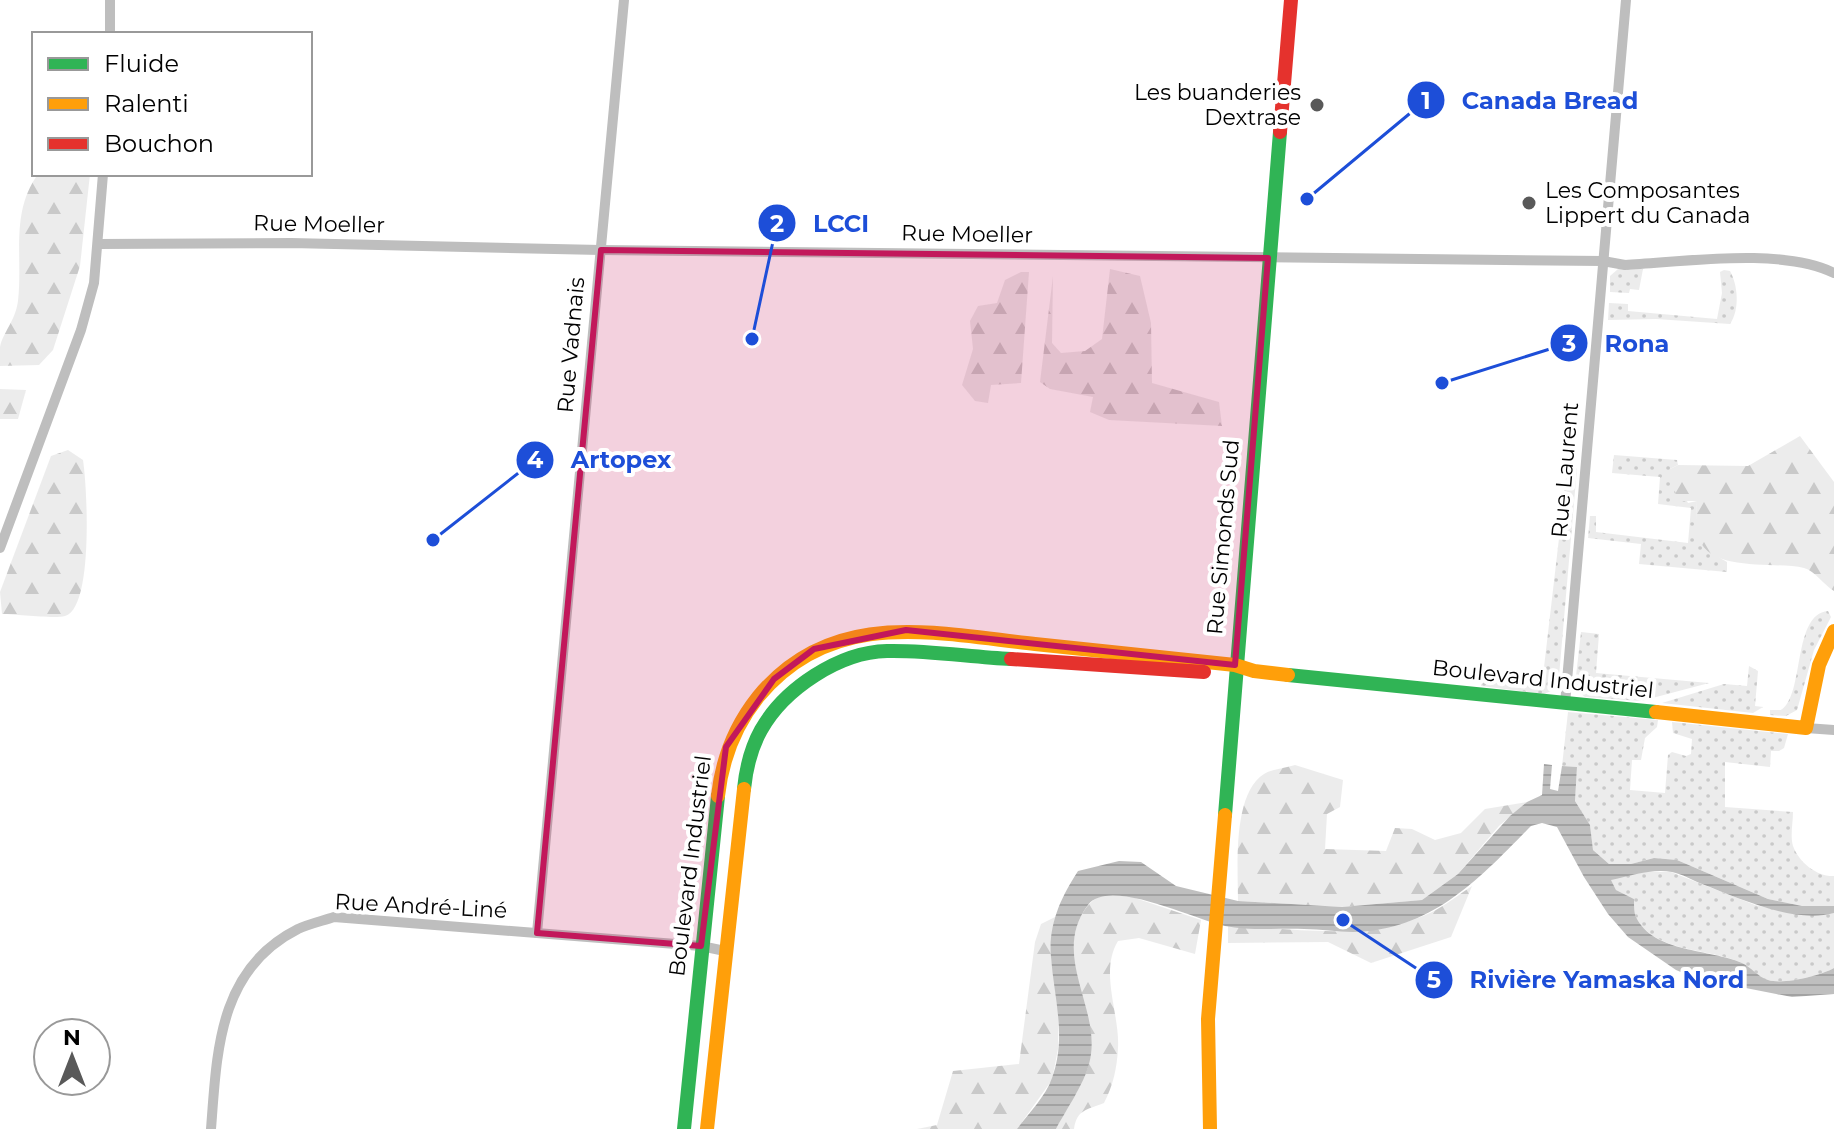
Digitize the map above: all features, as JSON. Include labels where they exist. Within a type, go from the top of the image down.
[{"type":"street","points":[[110,0],[110,32]]},
{"type":"street","name":"Rue Vadnais","points":[[537,933],[624,0]]},
{"type":"street","name":"Rue Simonds Sud","points":[[1210,1129],[1208,1019],[1239,670],[1268,258],[1291,0]]},
{"type":"street","name":"Rue Laurent","points":[[1565,704],[1626,0]]},
{"type":"street","points":[[0,548],[81,330],[94,283],[103,176]]},
{"type":"street","name":"Rue Moeller","points":[[98,244],[291,243],[601,250],[1603,261],[1625,265],[1763,259],[1796,262],[1834,273]]},
{"type":"street","name":"Boulevard Industriel","points":[[684,1129],[701,946],[720,775],[726,747],[748,710],[774,679],[814,649],[867,634],[906,630],[1239,670],[1834,730]]},
{"type":"street","points":[[1806,728],[1816,672],[1834,631]]},
{"type":"street","name":"Boulevard Industriel","points":[[707,1129],[745,778],[749,758],[764,725],[787,699],[824,671],[848,659],[885,651],[1239,670]]},
{"type":"street","name":"Rue André-Liné","points":[[211,1129],[217,1049],[227,1010],[243,980],[268,949],[299,929],[334,917],[701,946],[725,951]]},
{"type":"street","name":"Rue Simonds Sud","points":[[1209,1078],[1219,1129]]},
{"type":"highlighted area","points":[[601,250],[1268,258],[1235,665],[906,630],[814,649],[774,679],[726,747],[701,946],[537,933]]},
{"type":"green space","points":[[37,176],[90,176],[80,266],[53,350],[39,365],[0,366],[0,347],[18,301],[19,236],[29,189]]},
{"type":"green space","points":[[1110,269],[1140,276],[1151,323],[1152,383],[1219,402],[1222,426],[1109,420],[1090,412],[1093,397],[1050,389],[1040,382],[1053,276],[1052,343],[1061,353],[1085,351],[1102,339]]},
{"type":"green space","points":[[1618,269],[1643,269],[1639,290],[1610,292],[1610,276]]},
{"type":"green space","points":[[1730,271],[1736,290],[1737,305],[1730,324],[1656,319],[1608,320],[1609,303],[1628,304],[1628,311],[1717,319],[1722,293],[1720,272]]},
{"type":"green space","points":[[1021,272],[1029,272],[1021,383],[991,385],[988,403],[975,401],[962,385],[973,349],[970,321],[978,306],[997,303],[1005,280]]},
{"type":"green space","points":[[0,389],[26,390],[18,419],[0,419]]},
{"type":"green space","points":[[1800,436],[1834,482],[1834,591],[1804,568],[1746,564],[1717,557],[1706,550],[1698,534],[1697,501],[1680,501],[1669,480],[1670,469],[1678,465],[1748,466]]},
{"type":"green space","points":[[68,450],[83,460],[86,544],[81,592],[74,608],[65,616],[2,614],[0,592],[51,456]]},
{"type":"green space","points":[[1614,455],[1677,460],[1678,465],[1670,469],[1688,503],[1697,501],[1701,538],[1710,550],[1727,562],[1727,572],[1639,564],[1641,544],[1588,538],[1590,516],[1596,516],[1596,532],[1688,543],[1691,508],[1658,504],[1660,477],[1612,473]]},
{"type":"green space","points":[[1577,468],[1558,688],[1544,694],[1481,686],[1482,671],[1543,676],[1566,478]]},
{"type":"green space","points":[[1828,611],[1831,617],[1814,650],[1797,710],[1786,716],[1770,715],[1770,710],[1781,710],[1788,702],[1809,626],[1817,616]]},
{"type":"green space","points":[[1581,632],[1599,634],[1596,673],[1709,683],[1641,701],[1585,697],[1576,690],[1575,685]]},
{"type":"green space","points":[[1749,666],[1758,671],[1755,706],[1763,707],[1753,713],[1662,703],[1724,684],[1747,686]]},
{"type":"green space","points":[[1568,712],[1658,720],[1657,727],[1645,738],[1641,760],[1632,760],[1630,790],[1665,793],[1668,755],[1672,752],[1686,756],[1691,754],[1692,739],[1673,733],[1672,722],[1788,734],[1784,748],[1771,751],[1770,767],[1725,762],[1725,807],[1793,812],[1793,846],[1810,868],[1834,876],[1834,906],[1802,906],[1768,899],[1677,860],[1654,858],[1631,864],[1609,864],[1593,850],[1590,825],[1575,801],[1577,767],[1562,766]]},
{"type":"green space","points":[[1295,765],[1343,780],[1340,807],[1327,814],[1325,849],[1386,851],[1395,828],[1412,829],[1435,840],[1461,833],[1485,809],[1527,802],[1499,826],[1458,874],[1422,900],[1342,907],[1238,901],[1239,833],[1246,798],[1264,774]]},
{"type":"green space","points":[[1646,872],[1671,872],[1755,905],[1787,912],[1834,913],[1834,968],[1801,979],[1775,981],[1764,979],[1729,958],[1684,948],[1655,937],[1644,929],[1636,917],[1634,899],[1616,890],[1610,879]]},
{"type":"green space","points":[[1472,886],[1451,937],[1371,963],[1328,942],[1228,943],[1228,926],[1331,931],[1382,928],[1436,910]]},
{"type":"green space","points":[[1105,894],[1123,894],[1201,920],[1195,954],[1139,938],[1118,941],[1110,966],[1118,1035],[1117,1063],[1112,1083],[1104,1103],[1080,1114],[1074,1129],[1056,1129],[1089,1062],[1086,1018],[1073,964],[1076,928],[1087,907]]},
{"type":"green space","points":[[1055,917],[1051,957],[1059,1003],[1058,1049],[1052,1080],[1017,1129],[917,1129],[937,1125],[953,1071],[1019,1064],[1035,942],[1041,924]]},
{"type":"shaded area","points":[[1544,764],[1552,765],[1550,789],[1558,791],[1562,766],[1577,767],[1575,801],[1590,825],[1593,850],[1609,864],[1631,864],[1654,858],[1677,860],[1768,899],[1802,906],[1834,906],[1834,913],[1818,915],[1784,912],[1665,871],[1611,880],[1616,890],[1634,899],[1636,917],[1644,929],[1655,937],[1669,944],[1729,958],[1742,963],[1764,979],[1775,981],[1801,979],[1834,968],[1834,994],[1792,997],[1695,978],[1676,970],[1628,937],[1608,914],[1584,877],[1557,827],[1542,823],[1531,826],[1473,882],[1431,912],[1381,929],[1353,932],[1235,928],[1133,898],[1099,898],[1088,905],[1077,925],[1074,944],[1075,964],[1090,1024],[1092,1044],[1087,1072],[1056,1129],[1017,1129],[1046,1091],[1056,1063],[1059,1033],[1051,957],[1052,934],[1061,901],[1078,871],[1119,861],[1141,862],[1176,886],[1238,901],[1342,907],[1422,900],[1458,874],[1510,816],[1542,795]]},
{"type":"traffic: fast","points":[[1225,815],[1280,132]]},
{"type":"traffic: fast","points":[[744,789],[754,744],[771,715],[798,687],[832,666],[850,658],[887,651],[1011,659]]},
{"type":"traffic: fast","points":[[1288,675],[1656,712]]},
{"type":"traffic: fast","points":[[684,1129],[718,796]]},
{"type":"traffic: slow","points":[[1656,712],[1806,728],[1819,665],[1834,631]]},
{"type":"traffic: slow","points":[[718,796],[731,744],[758,697],[787,668],[818,649],[852,638],[886,633],[960,635],[1235,665],[1288,675]]},
{"type":"traffic: slow","points":[[707,1129],[744,789]]},
{"type":"traffic: slow","points":[[1210,1129],[1208,1019],[1225,815]]},
{"type":"traffic: jam","points":[[1280,132],[1291,0]]},
{"type":"traffic: jam","points":[[1011,659],[1204,672]]},
{"type":"place","name":"Les buanderies Dextrase","points":[[1317,105]]},
{"type":"place","name":"Canada Bread","points":[[1307,199]]},
{"type":"place","name":"Les Composantes Lippert du Canada","points":[[1529,203]]},
{"type":"place","name":"LCCI","points":[[752,339]]},
{"type":"place","name":"Rona","points":[[1442,383]]},
{"type":"place","name":"Artopex","points":[[433,540]]},
{"type":"place","name":"Rivière Yamaska Nord","points":[[1343,920]]}]
